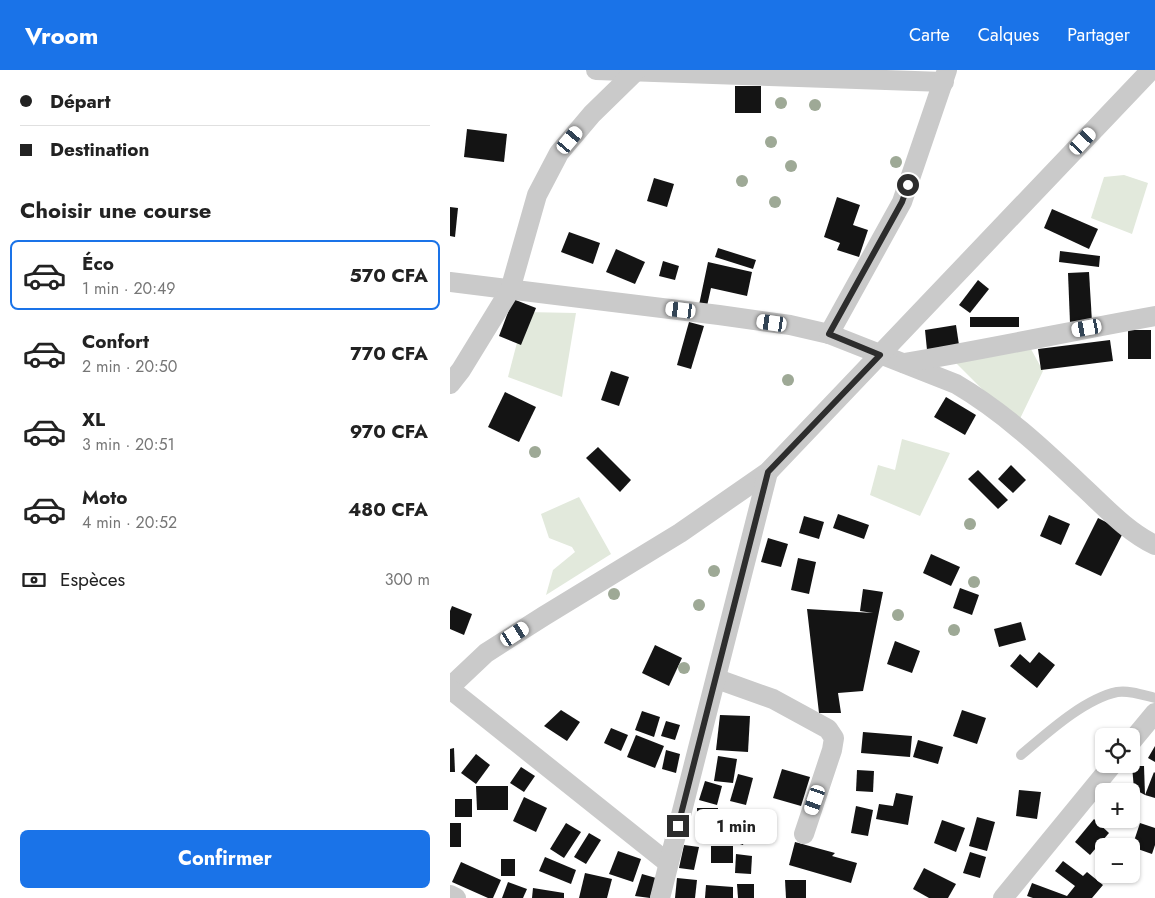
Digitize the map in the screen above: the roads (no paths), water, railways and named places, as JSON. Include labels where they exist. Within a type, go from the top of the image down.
[{"type":"street","points":[[596,70],[946,76],[902,202],[829,334]]},
{"type":"street","points":[[668,863],[450,688],[486,653],[680,533],[768,472],[1151,70]]},
{"type":"street","points":[[450,384],[461,370],[510,290],[537,195],[559,153],[592,114],[634,72]]},
{"type":"street","points":[[450,282],[790,325],[829,334],[956,384],[980,399],[1035,442],[1120,521],[1137,535],[1155,545]]},
{"type":"street","points":[[904,363],[1155,316]]},
{"type":"street","points":[[660,898],[768,472]]},
{"type":"street","points":[[716,678],[774,699],[828,729],[834,738],[832,750],[804,834]]},
{"type":"street","points":[[1140,732],[1155,714]]},
{"type":"street","points":[[1003,898],[1107,773]]},
{"type":"street","points":[[450,895],[456,898]]},
{"type":"lane","points":[[1021,755],[1056,725],[1096,699],[1118,692],[1155,698]]}]
